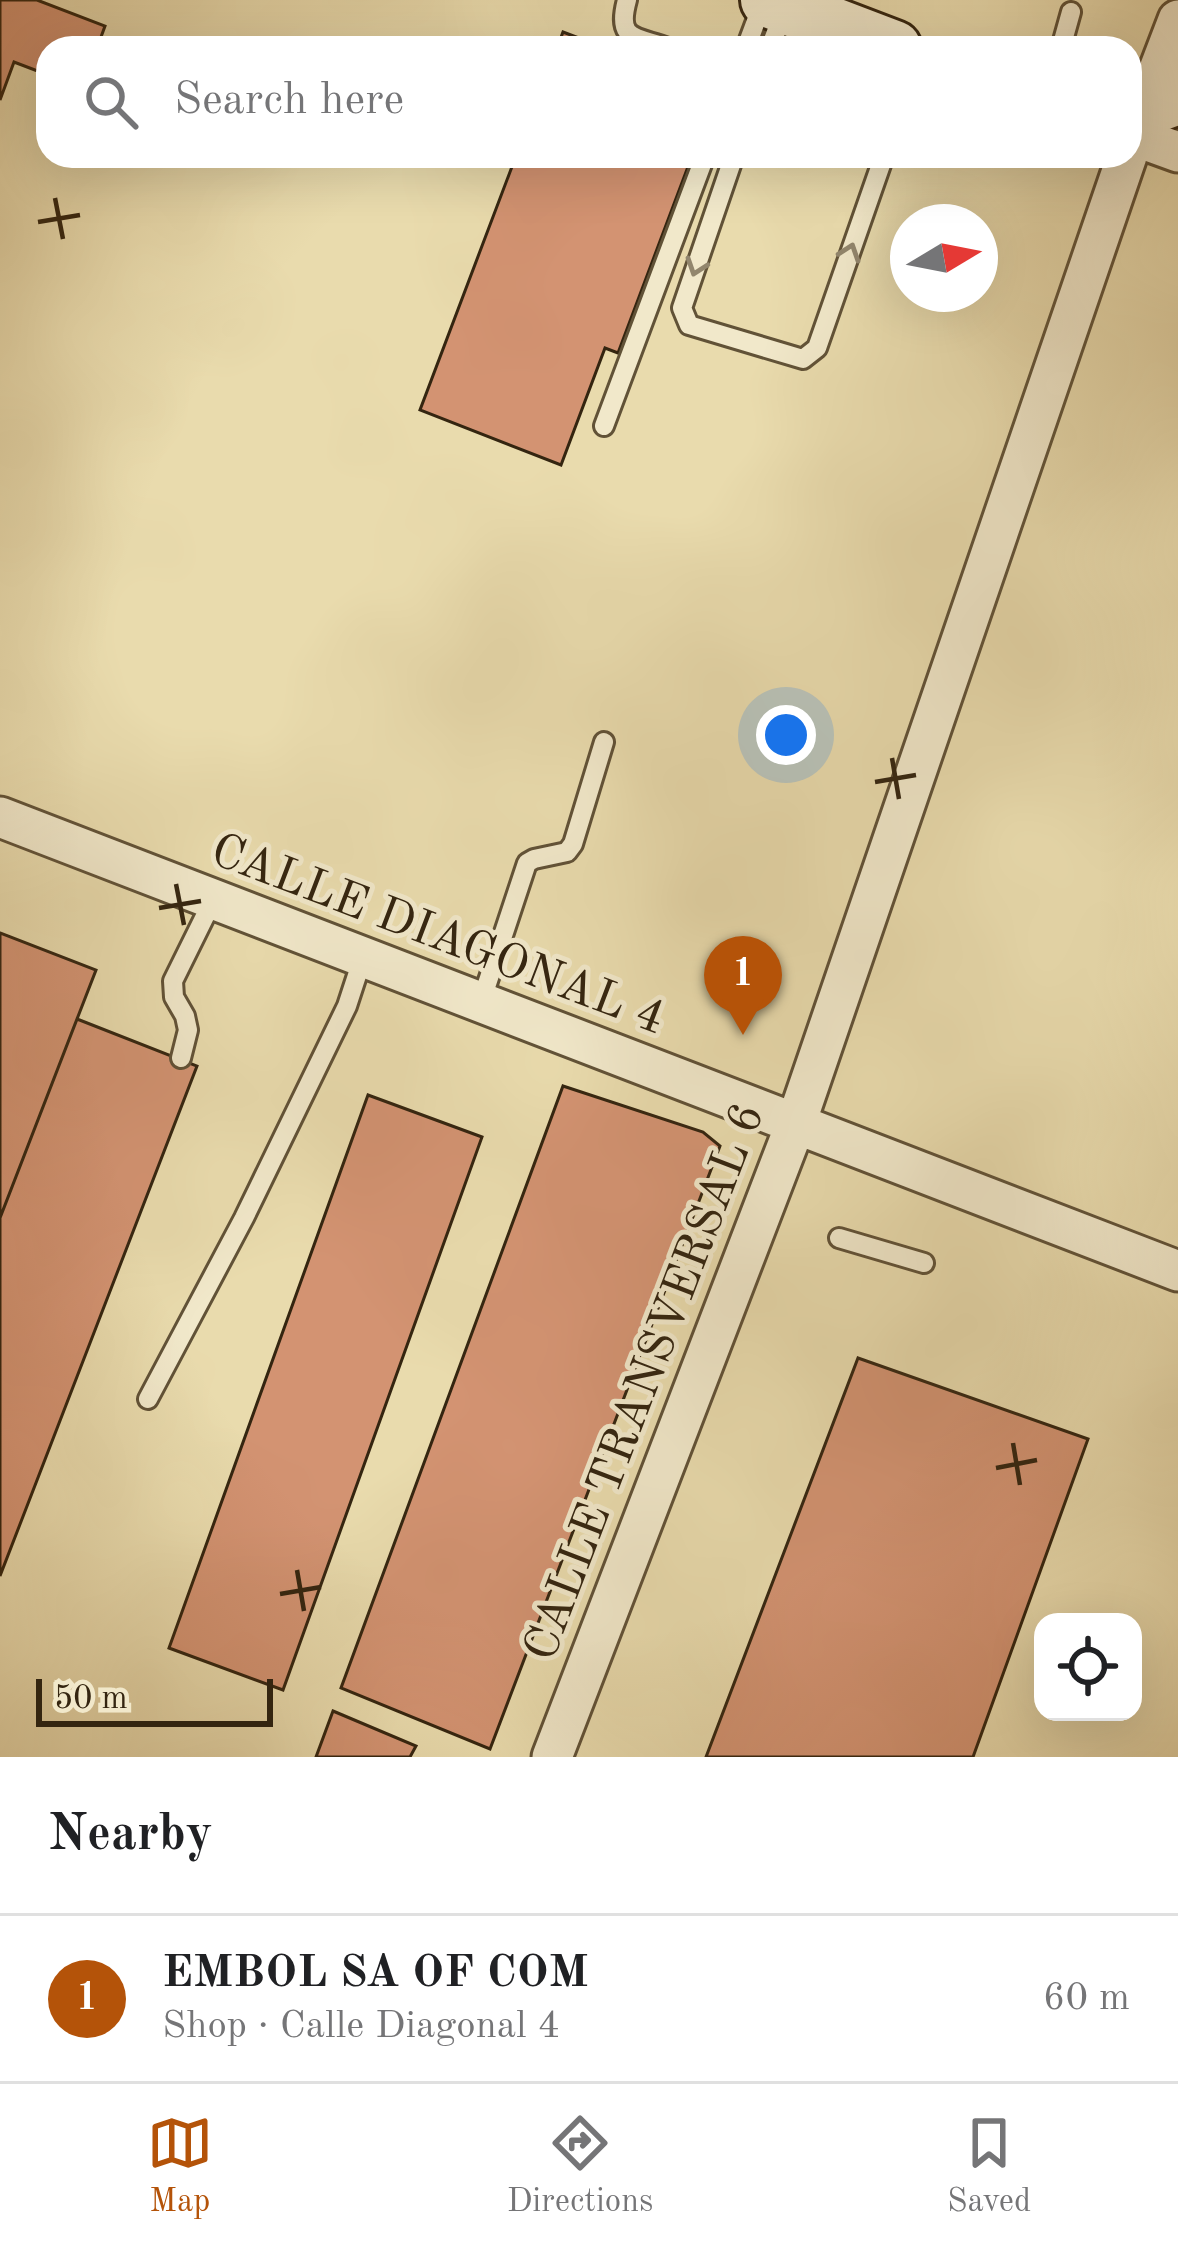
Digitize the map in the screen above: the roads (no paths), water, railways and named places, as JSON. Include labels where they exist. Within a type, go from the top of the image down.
[{"type":"street","points":[[772,14],[850,36]]},
{"type":"street","name":"CALLE TRANSVERSAL 6","points":[[1142,120],[1178,20]]},
{"type":"street","points":[[1142,127],[1178,152]]},
{"type":"street","name":"CALLE TRANSVERSAL 6","points":[[552,1757],[796,1123],[1126,168]]},
{"type":"street","name":"CALLE DIAGONAL 4","points":[[0,817],[1178,1271]]},
{"type":"lane","points":[[628,0],[623,28],[637,36]]},
{"type":"lane","points":[[1064,36],[1071,11]]},
{"type":"lane","points":[[604,426],[701,168]]},
{"type":"lane","points":[[730,168],[682,308],[689,325],[802,359],[817,347],[880,168]]},
{"type":"lane","points":[[482,1002],[527,863],[567,852],[573,844],[604,742]]},
{"type":"lane","points":[[181,1058],[188,1030],[174,998],[173,981],[213,900]]},
{"type":"lane","points":[[148,1399],[265,1175],[347,1006],[363,957]]},
{"type":"lane","points":[[838,1238],[924,1263]]},
{"type":"place","name":"EMBOL SA OF COM","points":[[743,1035]]}]
